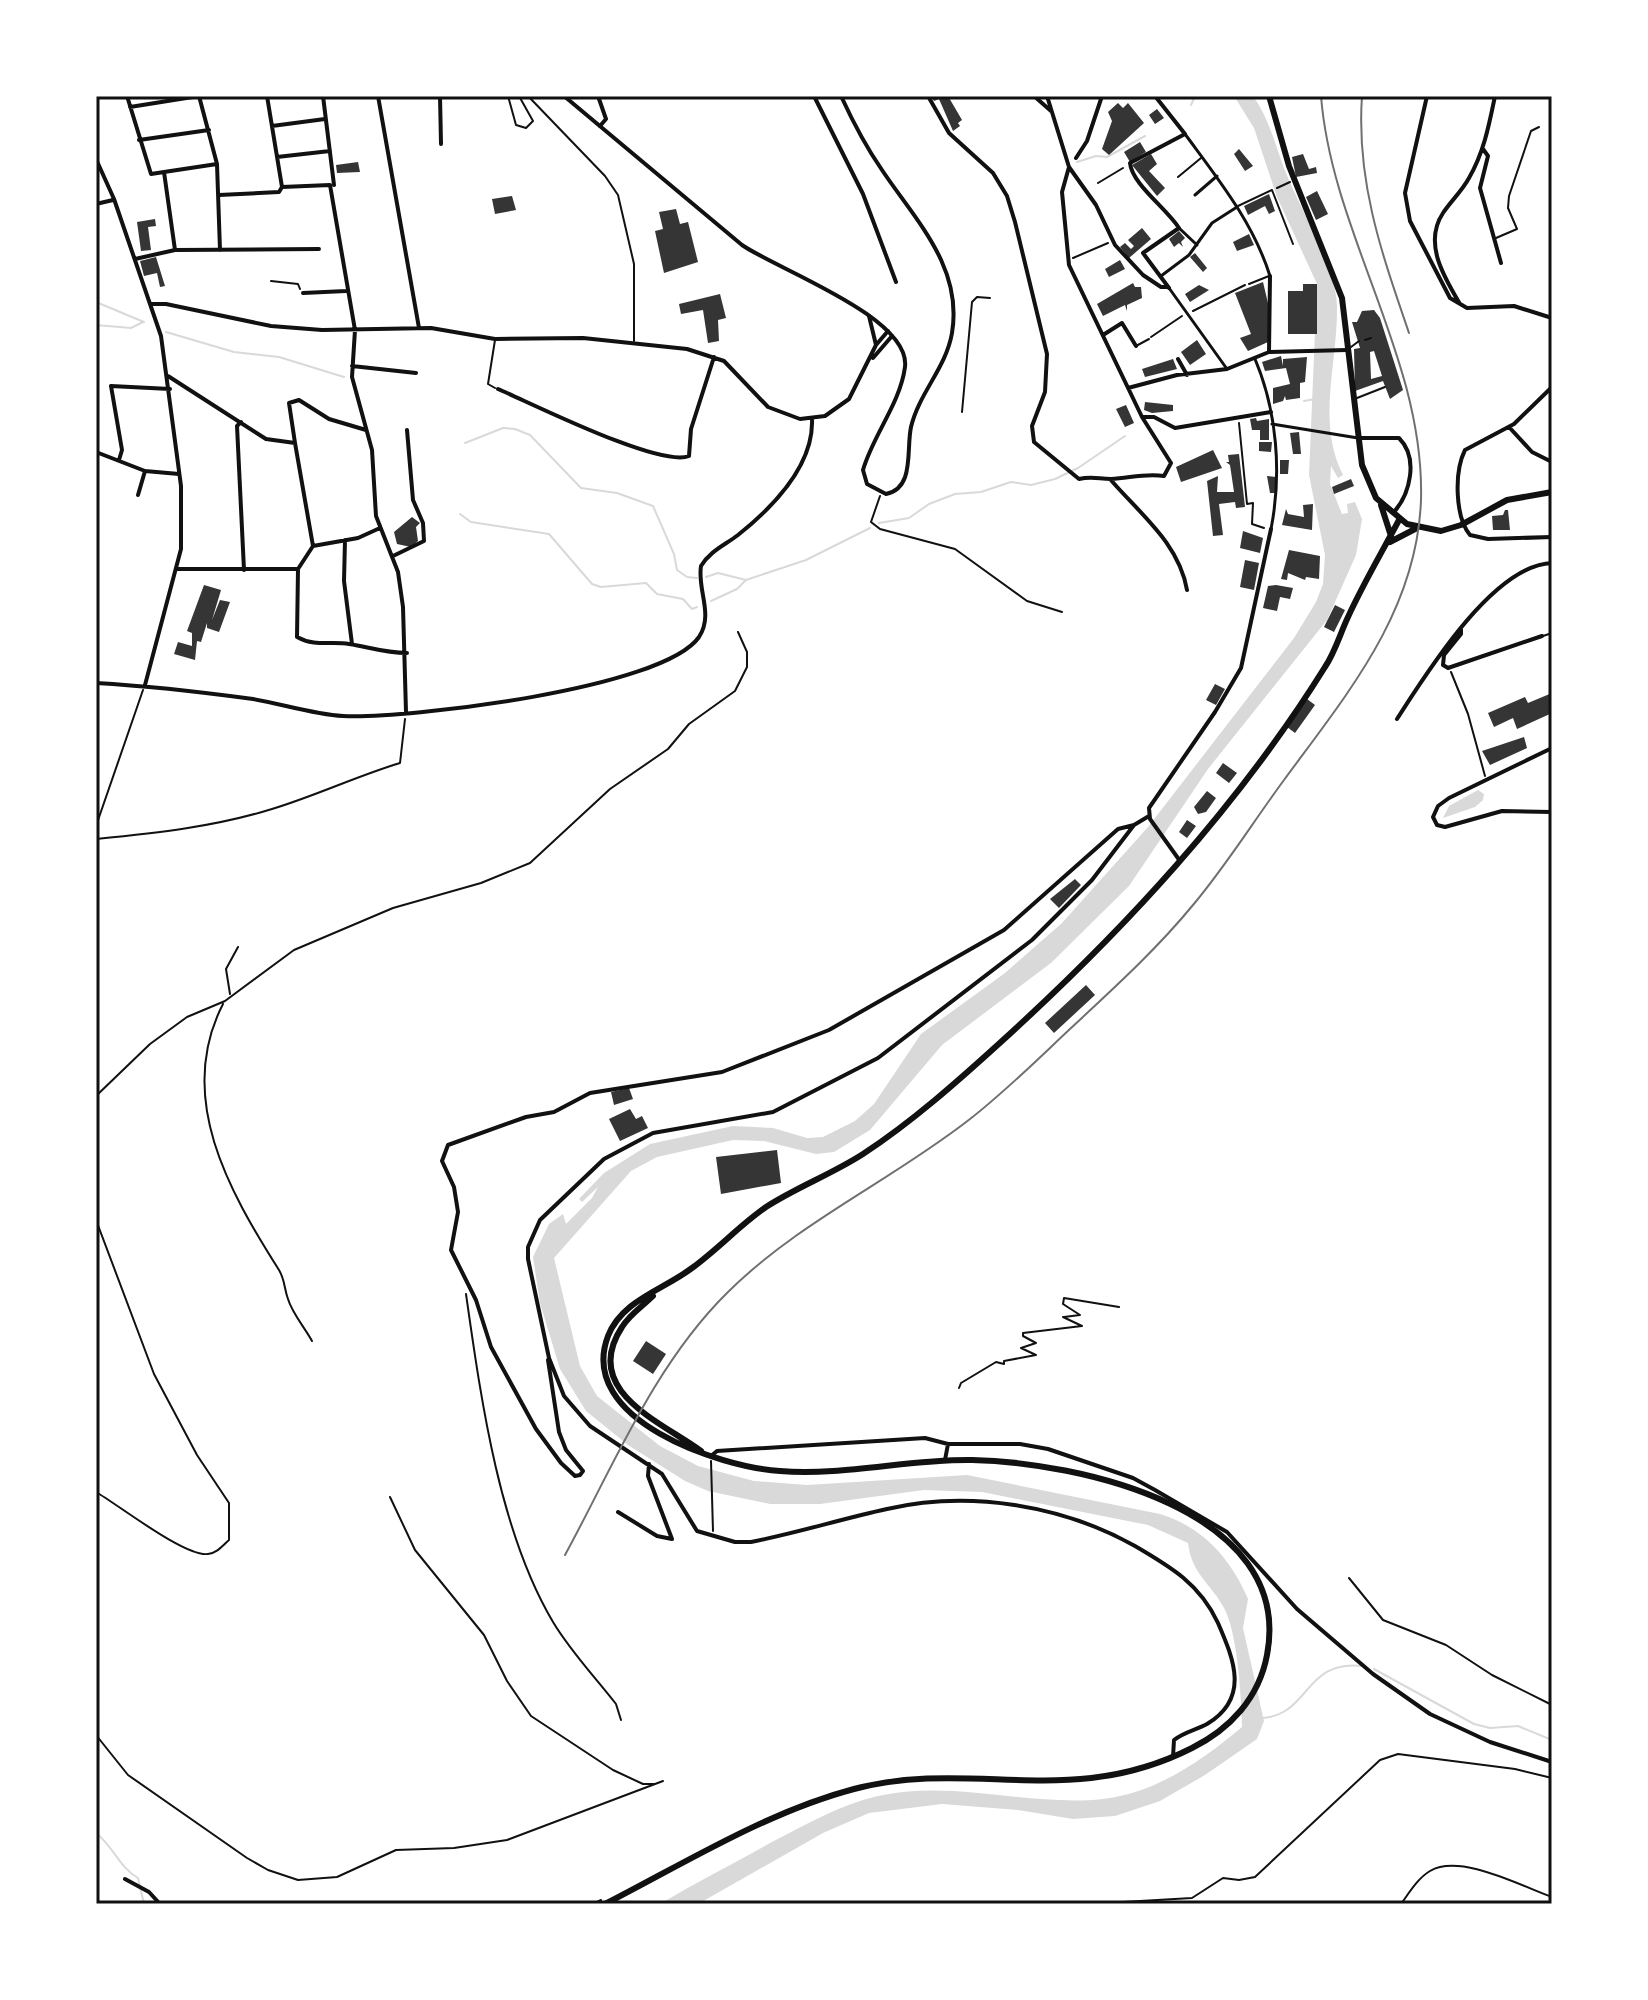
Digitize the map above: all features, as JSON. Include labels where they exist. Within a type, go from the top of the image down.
[{"type":"main road","points":[[1269,96],[1294,180],[1339,287],[1365,477],[1381,504],[1391,536]]},
{"type":"main road","points":[[1381,504],[1399,520],[1417,528],[1441,531],[1461,525],[1507,500],[1552,492]]},
{"type":"main road","points":[[606,1900],[771,1821],[857,1788],[915,1780],[1090,1781],[1130,1773],[1173,1757],[1230,1722],[1258,1684],[1267,1657],[1270,1629],[1264,1599],[1249,1566],[1228,1542],[1198,1519],[1134,1489],[1085,1474],[1025,1463],[945,1460],[788,1472],[749,1468],[708,1455],[638,1411],[616,1382],[612,1358],[617,1336],[632,1314],[658,1290],[696,1265],[768,1206],[881,1141],[982,1059],[1102,949],[1181,862],[1325,667],[1399,520]]},
{"type":"main road","points":[[1386,544],[1417,528]]},
{"type":"street","points":[[127,96],[151,176],[217,164]]},
{"type":"street","points":[[130,107],[199,96],[217,164],[220,250]]},
{"type":"street","points":[[219,195],[279,192],[282,187],[267,96],[274,96]]},
{"type":"street","points":[[323,96],[334,185]]},
{"type":"street","points":[[378,96],[419,328]]},
{"type":"street","points":[[440,96],[441,144]]},
{"type":"street","points":[[564,96],[756,255],[840,297],[892,336],[903,352],[905,368],[863,470],[867,484],[881,494],[896,491],[905,482],[913,420],[948,349],[953,296],[940,255],[869,150],[841,96]]},
{"type":"street","points":[[598,96],[606,119],[600,126]]},
{"type":"street","points":[[814,96],[863,194],[896,282]]},
{"type":"street","points":[[928,96],[949,133],[980,160],[1001,185],[1015,222],[1047,354],[1045,392],[1032,426],[1034,442],[1079,479],[1094,475],[1109,479],[1169,473],[1171,463],[1142,417],[1069,265],[1062,192],[1069,167]]},
{"type":"street","points":[[1034,96],[1051,111]]},
{"type":"street","points":[[1047,96],[1069,167],[1091,197],[1122,257],[1152,282],[1168,288]]},
{"type":"street","points":[[1076,158],[1087,141],[1102,96]]},
{"type":"street","points":[[1155,96],[1217,176],[1257,238],[1270,276],[1269,352]]},
{"type":"street","points":[[1427,96],[1406,180],[1408,212],[1450,298],[1462,307],[1514,306],[1552,318]]},
{"type":"street","points":[[1462,307],[1438,261],[1434,239],[1437,223],[1467,182],[1483,149],[1495,96]]},
{"type":"street","points":[[272,126],[326,119]]},
{"type":"street","points":[[139,140],[209,130]]},
{"type":"street","points":[[1185,134],[1130,163],[1137,182],[1159,201],[1179,228],[1197,245]]},
{"type":"street","points":[[1483,149],[1488,156],[1480,188],[1501,263]]},
{"type":"street","points":[[277,157],[330,151]]},
{"type":"street","points":[[96,159],[114,199],[150,304],[168,376],[179,474],[183,524],[177,569],[145,685]]},
{"type":"street","points":[[164,172],[175,250]]},
{"type":"street","points":[[1195,195],[1217,176]]},
{"type":"street","points":[[282,187],[330,185],[355,330],[352,366],[366,430],[380,528],[393,556],[402,595],[407,653],[405,716]]},
{"type":"street","points":[[96,204],[114,199]]},
{"type":"street","points":[[1161,276],[1189,255],[1212,223],[1237,207]]},
{"type":"street","points":[[1179,228],[1143,253],[1227,369]]},
{"type":"street","points":[[135,259],[175,250],[319,249]]},
{"type":"street","points":[[303,293],[346,291]]},
{"type":"street","points":[[150,304],[166,304],[271,326],[355,330],[419,328],[495,339],[559,337],[634,341],[714,357],[734,369],[758,397],[778,413],[812,419],[825,416],[849,399],[876,345],[888,331]]},
{"type":"street","points":[[869,316],[876,345]]},
{"type":"street","points":[[1103,335],[1122,323],[1136,346]]},
{"type":"street","points":[[871,360],[892,336]]},
{"type":"street","points":[[1128,388],[1227,369],[1269,352],[1347,350]]},
{"type":"street","points":[[498,389],[594,432],[670,457],[684,458],[689,456],[691,429],[714,357]]},
{"type":"street","points":[[1178,359],[1187,375]]},
{"type":"street","points":[[1181,862],[1150,818],[1150,803],[1215,712],[1241,668],[1271,529],[1277,477],[1271,412],[1267,388],[1255,359]]},
{"type":"street","points":[[352,366],[416,373]]},
{"type":"street","points":[[168,376],[266,439],[295,443]]},
{"type":"street","points":[[119,460],[122,450],[111,386],[170,389]]},
{"type":"street","points":[[1552,387],[1509,427],[1462,454],[1461,525],[1470,535],[1488,539],[1552,537]]},
{"type":"street","points":[[366,430],[329,419],[299,400],[289,403],[313,546],[298,569],[297,637],[325,645],[352,644],[362,650],[407,653]]},
{"type":"street","points":[[1142,417],[1154,417],[1169,426],[1183,428],[1271,412]]},
{"type":"street","points":[[96,683],[145,685],[256,700],[327,714],[405,716],[526,699],[629,674],[685,650],[699,636],[706,616],[701,566],[714,551],[758,519],[781,494],[804,459],[811,439],[812,419]]},
{"type":"street","points":[[241,422],[237,426],[237,459],[244,570]]},
{"type":"street","points":[[1272,424],[1358,438],[1399,438],[1406,447],[1409,487],[1392,514]]},
{"type":"street","points":[[1509,427],[1532,452],[1552,462]]},
{"type":"street","points":[[393,556],[415,548],[425,536],[413,500],[407,430]]},
{"type":"street","points":[[96,452],[145,471],[179,474]]},
{"type":"street","points":[[138,495],[145,471]]},
{"type":"street","points":[[1109,479],[1172,548],[1184,572],[1187,590]]},
{"type":"street","points":[[313,546],[345,540],[380,528]]},
{"type":"street","points":[[345,540],[344,581],[352,644]]},
{"type":"street","points":[[1397,719],[1434,660],[1461,629],[1519,572],[1552,563]]},
{"type":"street","points":[[177,569],[298,569]]},
{"type":"street","points":[[1461,629],[1443,659],[1443,665],[1448,668],[1542,636]]},
{"type":"street","points":[[1552,748],[1486,778],[1442,803],[1433,814],[1435,822],[1445,827],[1502,811],[1552,812]]},
{"type":"street","points":[[1134,825],[1092,880],[1032,940],[861,1069],[773,1112],[653,1133],[597,1164],[545,1213],[528,1247],[559,1432],[566,1450],[583,1471],[575,1476],[561,1463],[519,1400],[491,1347],[468,1284],[451,1250],[458,1212],[454,1187],[442,1161],[448,1145],[526,1117],[554,1112],[590,1093],[722,1072],[829,1030],[1004,930],[1118,829],[1150,818]]},
{"type":"street","points":[[549,1358],[564,1396],[576,1412],[590,1426],[662,1474],[687,1520],[697,1531],[711,1536],[751,1542],[890,1508],[935,1503],[1020,1506],[1086,1523],[1172,1567],[1198,1589],[1229,1648],[1237,1683],[1223,1711],[1174,1740],[1173,1757]]},
{"type":"street","points":[[708,1455],[717,1451],[735,1452],[863,1439],[925,1438],[948,1444],[1020,1444],[1048,1449],[1133,1478],[1189,1507],[1227,1532],[1297,1609],[1373,1674],[1430,1714],[1463,1731],[1552,1762]]},
{"type":"street","points":[[945,1460],[948,1444]]},
{"type":"street","points":[[618,1512],[657,1536],[672,1539],[646,1469],[649,1464]]},
{"type":"street","points":[[125,1879],[145,1889],[160,1904]]},
{"type":"lane","points":[[508,96],[516,125],[526,128],[533,121],[519,96]]},
{"type":"lane","points":[[528,96],[605,176],[618,195],[634,264],[634,341]]},
{"type":"lane","points":[[1495,238],[1517,229],[1508,208],[1509,196],[1524,161],[1527,140],[1531,131],[1539,127]]},
{"type":"lane","points":[[1178,177],[1202,157]]},
{"type":"lane","points":[[1098,183],[1123,168]]},
{"type":"lane","points":[[1237,207],[1272,190],[1293,244]]},
{"type":"lane","points":[[1249,284],[1270,276]]},
{"type":"lane","points":[[1365,340],[1371,338]]},
{"type":"lane","points":[[495,339],[488,384],[498,389]]},
{"type":"lane","points":[[1136,346],[1149,339]]},
{"type":"lane","points":[[1347,350],[1359,341]]},
{"type":"lane","points":[[1353,399],[1385,387]]},
{"type":"lane","points":[[1542,636],[1552,633]]},
{"type":"path","points":[[1273,190],[1291,182]]},
{"type":"path","points":[[1076,257],[1105,244]]},
{"type":"path","points":[[271,281],[298,284],[303,293]]},
{"type":"path","points":[[1149,339],[1187,314],[1249,284]]},
{"type":"path","points":[[961,410],[972,302],[977,297],[990,298]]},
{"type":"path","points":[[1237,418],[1247,504],[1253,503],[1252,524],[1261,527]]},
{"type":"path","points":[[881,494],[871,522],[880,529],[955,549],[1027,601],[1062,612]]},
{"type":"path","points":[[312,1341],[288,1300],[285,1280],[231,1190],[207,1117],[205,1058],[212,1028],[225,1001],[270,965],[315,940],[393,908],[481,883],[530,863],[610,789],[668,749],[689,724],[735,691],[747,667],[747,652],[738,632]]},
{"type":"path","points":[[1448,668],[1465,704],[1486,778]]},
{"type":"path","points":[[96,826],[145,685]]},
{"type":"path","points":[[96,839],[180,831],[222,822],[273,809],[400,763],[405,716]]},
{"type":"path","points":[[230,995],[226,969],[238,947]]},
{"type":"path","points":[[96,1096],[150,1044],[187,1017],[225,1001]]},
{"type":"path","points":[[96,1220],[154,1374],[197,1455],[229,1503],[229,1540],[216,1552],[200,1554],[187,1550],[96,1492]]},
{"type":"path","points":[[468,1284],[465,1287],[469,1318],[497,1475],[523,1559],[555,1625],[616,1704],[621,1720]]},
{"type":"path","points":[[959,1388],[961,1383],[996,1362],[1004,1364],[1004,1361],[1036,1355],[1021,1348],[1036,1343],[1023,1333],[1082,1326],[1062,1320],[1080,1315],[1063,1304],[1064,1298],[1119,1307]]},
{"type":"path","points":[[711,1467],[711,1536]]},
{"type":"path","points":[[390,1497],[415,1550],[484,1635],[507,1681],[531,1716],[613,1770],[643,1784],[656,1784]]},
{"type":"path","points":[[1349,1578],[1383,1620],[1446,1645],[1492,1675],[1552,1705]]},
{"type":"path","points":[[96,1735],[128,1775],[247,1858],[268,1870],[298,1880],[347,1875],[396,1850],[454,1848],[507,1840],[663,1781]]},
{"type":"path","points":[[1088,1904],[1192,1898],[1223,1878],[1239,1880],[1255,1877],[1380,1760],[1398,1754],[1515,1769],[1552,1778]]},
{"type":"path","points":[[1401,1904],[1422,1877],[1444,1865],[1469,1867],[1552,1897]]},
{"type":"path","points":[[593,1904],[606,1900]]},
{"type":"shaded area","points":[[1234,96],[1253,96],[1265,116],[1289,180],[1325,259],[1335,291],[1337,306],[1330,413],[1335,455],[1343,475],[1338,478],[1331,466],[1330,484],[1342,514],[1348,513],[1347,504],[1355,502],[1362,519],[1356,555],[1327,620],[1208,769],[1129,886],[1051,963],[942,1045],[870,1130],[834,1152],[816,1154],[764,1141],[733,1140],[657,1157],[631,1171],[554,1258],[580,1366],[597,1396],[660,1446],[698,1466],[754,1481],[807,1485],[967,1475],[1160,1514],[1190,1527],[1224,1558],[1248,1599],[1243,1628],[1264,1721],[1257,1739],[1205,1775],[1160,1801],[1115,1816],[1073,1819],[1018,1810],[942,1804],[869,1813],[823,1833],[698,1904],[660,1904],[811,1822],[864,1800],[934,1790],[1047,1800],[1123,1796],[1178,1773],[1242,1727],[1238,1666],[1229,1619],[1219,1599],[1197,1571],[1188,1543],[1148,1525],[982,1492],[924,1490],[820,1504],[770,1504],[708,1491],[685,1481],[628,1445],[586,1411],[560,1369],[540,1303],[533,1257],[549,1224],[563,1214],[566,1224],[592,1198],[598,1187],[582,1202],[579,1199],[604,1173],[650,1144],[733,1126],[773,1128],[807,1138],[823,1137],[855,1121],[874,1104],[921,1034],[1005,973],[1062,923],[1148,827],[1294,638],[1316,602],[1323,584],[1325,555],[1309,475],[1317,284],[1277,197],[1254,128]]},
{"type":"shaded area","points":[[1478,790],[1484,794],[1483,800],[1475,807],[1443,818],[1449,806]]},
{"type":"building","points":[[931,96],[948,96],[962,120],[958,123],[960,126],[953,131],[939,99],[934,101]]},
{"type":"building","points":[[1118,103],[1123,108],[1128,103],[1144,123],[1109,155],[1102,149],[1112,121],[1108,112]]},
{"type":"building","points":[[1157,109],[1164,118],[1155,124],[1149,115]]},
{"type":"building","points":[[1140,142],[1146,152],[1130,162],[1124,152]]},
{"type":"building","points":[[1239,149],[1253,166],[1245,171],[1234,154]]},
{"type":"building","points":[[1151,154],[1157,164],[1149,171],[1165,188],[1157,196],[1132,165]]},
{"type":"building","points":[[1303,154],[1309,169],[1316,167],[1317,173],[1296,177],[1292,157]]},
{"type":"building","points":[[358,162],[360,172],[337,173],[336,165]]},
{"type":"building","points":[[1317,191],[1328,214],[1316,220],[1306,197]]},
{"type":"building","points":[[1269,194],[1275,211],[1269,214],[1265,206],[1248,215],[1244,206]]},
{"type":"building","points":[[512,196],[516,210],[495,214],[492,199]]},
{"type":"building","points":[[676,209],[680,224],[688,222],[698,262],[664,273],[655,231],[663,229],[659,212]]},
{"type":"building","points":[[155,219],[156,226],[148,227],[151,250],[141,251],[137,222]]},
{"type":"building","points":[[1142,228],[1151,239],[1129,258],[1120,247],[1125,243],[1131,249],[1134,246],[1128,240]]},
{"type":"building","points":[[1179,231],[1185,238],[1181,242],[1183,247],[1179,243],[1174,247],[1169,239]]},
{"type":"building","points":[[1249,234],[1254,245],[1237,251],[1233,242]]},
{"type":"building","points":[[1195,253],[1207,268],[1203,272],[1190,257]]},
{"type":"building","points":[[156,257],[165,286],[160,287],[157,273],[144,276],[140,261]]},
{"type":"building","points":[[1120,260],[1125,269],[1109,277],[1105,269]]},
{"type":"building","points":[[1263,282],[1271,316],[1268,342],[1248,351],[1240,338],[1251,334],[1235,293]]},
{"type":"building","points":[[1133,283],[1135,287],[1141,287],[1142,298],[1127,305],[1127,311],[1125,305],[1103,316],[1097,304]]},
{"type":"building","points":[[1303,284],[1317,284],[1317,334],[1288,334],[1288,291],[1303,291]]},
{"type":"building","points":[[1199,285],[1209,290],[1190,302],[1185,294]]},
{"type":"building","points":[[720,294],[726,318],[718,320],[719,341],[708,343],[703,310],[681,314],[679,304]]},
{"type":"building","points":[[1374,310],[1380,318],[1403,390],[1390,399],[1383,381],[1355,391],[1354,349],[1360,348],[1352,322],[1357,322],[1362,311]],"holes":[[[1374,351],[1382,376],[1371,379],[1370,352]]]},
{"type":"building","points":[[1197,340],[1206,354],[1190,365],[1181,352]]},
{"type":"building","points":[[1281,356],[1283,366],[1283,359],[1307,357],[1305,382],[1300,383],[1300,398],[1286,400],[1285,396],[1283,401],[1273,404],[1273,388],[1290,384],[1286,368],[1265,371],[1262,362]]},
{"type":"building","points":[[1173,359],[1177,369],[1145,377],[1142,369]]},
{"type":"building","points":[[1145,402],[1173,405],[1173,411],[1152,413],[1144,410]]},
{"type":"building","points":[[1126,405],[1134,423],[1125,427],[1116,409]]},
{"type":"building","points":[[1256,418],[1257,421],[1269,419],[1269,440],[1260,440],[1260,430],[1252,430],[1250,419]]},
{"type":"building","points":[[1299,432],[1301,454],[1293,454],[1290,433]]},
{"type":"building","points":[[1259,442],[1272,442],[1271,452],[1259,451]]},
{"type":"building","points":[[1213,450],[1222,468],[1181,482],[1176,467]]},
{"type":"building","points":[[1239,454],[1245,507],[1236,508],[1235,502],[1219,504],[1223,535],[1213,536],[1207,481],[1218,476],[1217,492],[1234,492],[1230,465],[1226,462],[1229,462],[1228,455]]},
{"type":"building","points":[[1280,460],[1289,460],[1288,474],[1280,474]]},
{"type":"building","points":[[1267,476],[1276,477],[1275,493],[1270,493]]},
{"type":"building","points":[[1351,479],[1354,486],[1334,494],[1332,487]]},
{"type":"building","points":[[1313,504],[1312,530],[1282,525],[1286,509],[1288,514],[1304,517],[1303,505]]},
{"type":"building","points":[[1508,510],[1510,530],[1493,530],[1492,516],[1503,515]]},
{"type":"building","points":[[412,517],[420,523],[416,527],[418,541],[411,547],[397,544],[394,532]]},
{"type":"building","points":[[1243,531],[1263,538],[1260,553],[1240,548]]},
{"type":"building","points":[[1289,550],[1320,556],[1319,579],[1306,577],[1305,580],[1288,573],[1287,580],[1281,579]]},
{"type":"building","points":[[1245,560],[1259,563],[1254,590],[1240,587]]},
{"type":"building","points":[[204,585],[221,590],[212,620],[220,600],[230,602],[219,632],[207,628],[207,623],[201,642],[197,641],[195,660],[174,654],[178,642],[192,646],[192,633],[187,631]]},
{"type":"building","points":[[1268,586],[1293,588],[1290,599],[1280,597],[1277,611],[1263,608]]},
{"type":"building","points":[[1335,605],[1345,610],[1334,632],[1324,627]]},
{"type":"building","points":[[1215,684],[1225,689],[1216,705],[1206,700]]},
{"type":"building","points":[[1552,693],[1552,713],[1517,729],[1513,718],[1494,727],[1488,713],[1525,697],[1528,703]]},
{"type":"building","points":[[1307,699],[1315,705],[1295,733],[1287,727]]},
{"type":"building","points":[[1524,737],[1527,748],[1490,765],[1482,751]]},
{"type":"building","points":[[1223,763],[1237,773],[1229,783],[1216,773]]},
{"type":"building","points":[[1207,791],[1216,798],[1206,812],[1198,814],[1194,807]]},
{"type":"building","points":[[1187,820],[1196,826],[1187,838],[1179,832]]},
{"type":"building","points":[[1075,879],[1081,885],[1059,908],[1050,899]]},
{"type":"building","points":[[1086,985],[1095,995],[1054,1033],[1045,1023]]},
{"type":"building","points":[[629,1088],[633,1099],[614,1105],[611,1092]]},
{"type":"building","points":[[630,1109],[636,1119],[642,1116],[648,1128],[620,1141],[609,1119]]},
{"type":"building","points":[[777,1150],[781,1183],[721,1194],[716,1157]]},
{"type":"building","points":[[646,1341],[666,1354],[653,1374],[633,1361]]},
{"type":"waterway","points":[[1191,105],[1195,96]]},
{"type":"waterway","points":[[1077,162],[1096,156],[1107,157],[1145,136]]},
{"type":"waterway","points":[[96,302],[144,322]]},
{"type":"waterway","points":[[96,325],[131,328],[143,322]]},
{"type":"waterway","points":[[166,332],[234,352],[279,357],[344,377]]},
{"type":"waterway","points":[[1304,401],[1315,399]]},
{"type":"waterway","points":[[465,443],[503,428],[515,429],[530,435],[581,488],[617,493],[653,506],[674,554],[677,570],[687,577],[697,578]]},
{"type":"waterway","points":[[879,523],[909,518],[929,504],[955,494],[981,492],[1011,482],[1031,485],[1055,479],[1078,468],[1125,436]]},
{"type":"waterway","points":[[460,514],[471,522],[549,534],[592,584],[601,587],[646,583],[657,594],[683,599],[692,609],[697,607]]},
{"type":"waterway","points":[[711,601],[737,589],[746,580],[806,560],[870,528]]},
{"type":"waterway","points":[[706,577],[718,573],[746,580]]},
{"type":"waterway","points":[[1262,1718],[1278,1715],[1290,1708],[1328,1671],[1342,1666],[1361,1666]]},
{"type":"waterway","points":[[1374,1669],[1474,1724],[1490,1728],[1518,1726],[1552,1740]]},
{"type":"waterway","points":[[96,1833],[138,1878],[144,1904]]},
{"type":"railway","points":[[565,1555],[656,1384],[701,1321],[727,1293],[784,1245],[940,1141],[983,1108],[1134,968],[1179,922],[1217,875],[1375,650],[1407,579],[1417,541],[1421,500],[1418,448],[1409,397],[1394,346],[1342,198],[1329,147],[1321,96]]},
{"type":"railway","points":[[1362,96],[1361,128],[1367,188],[1381,246],[1409,333]]}]
